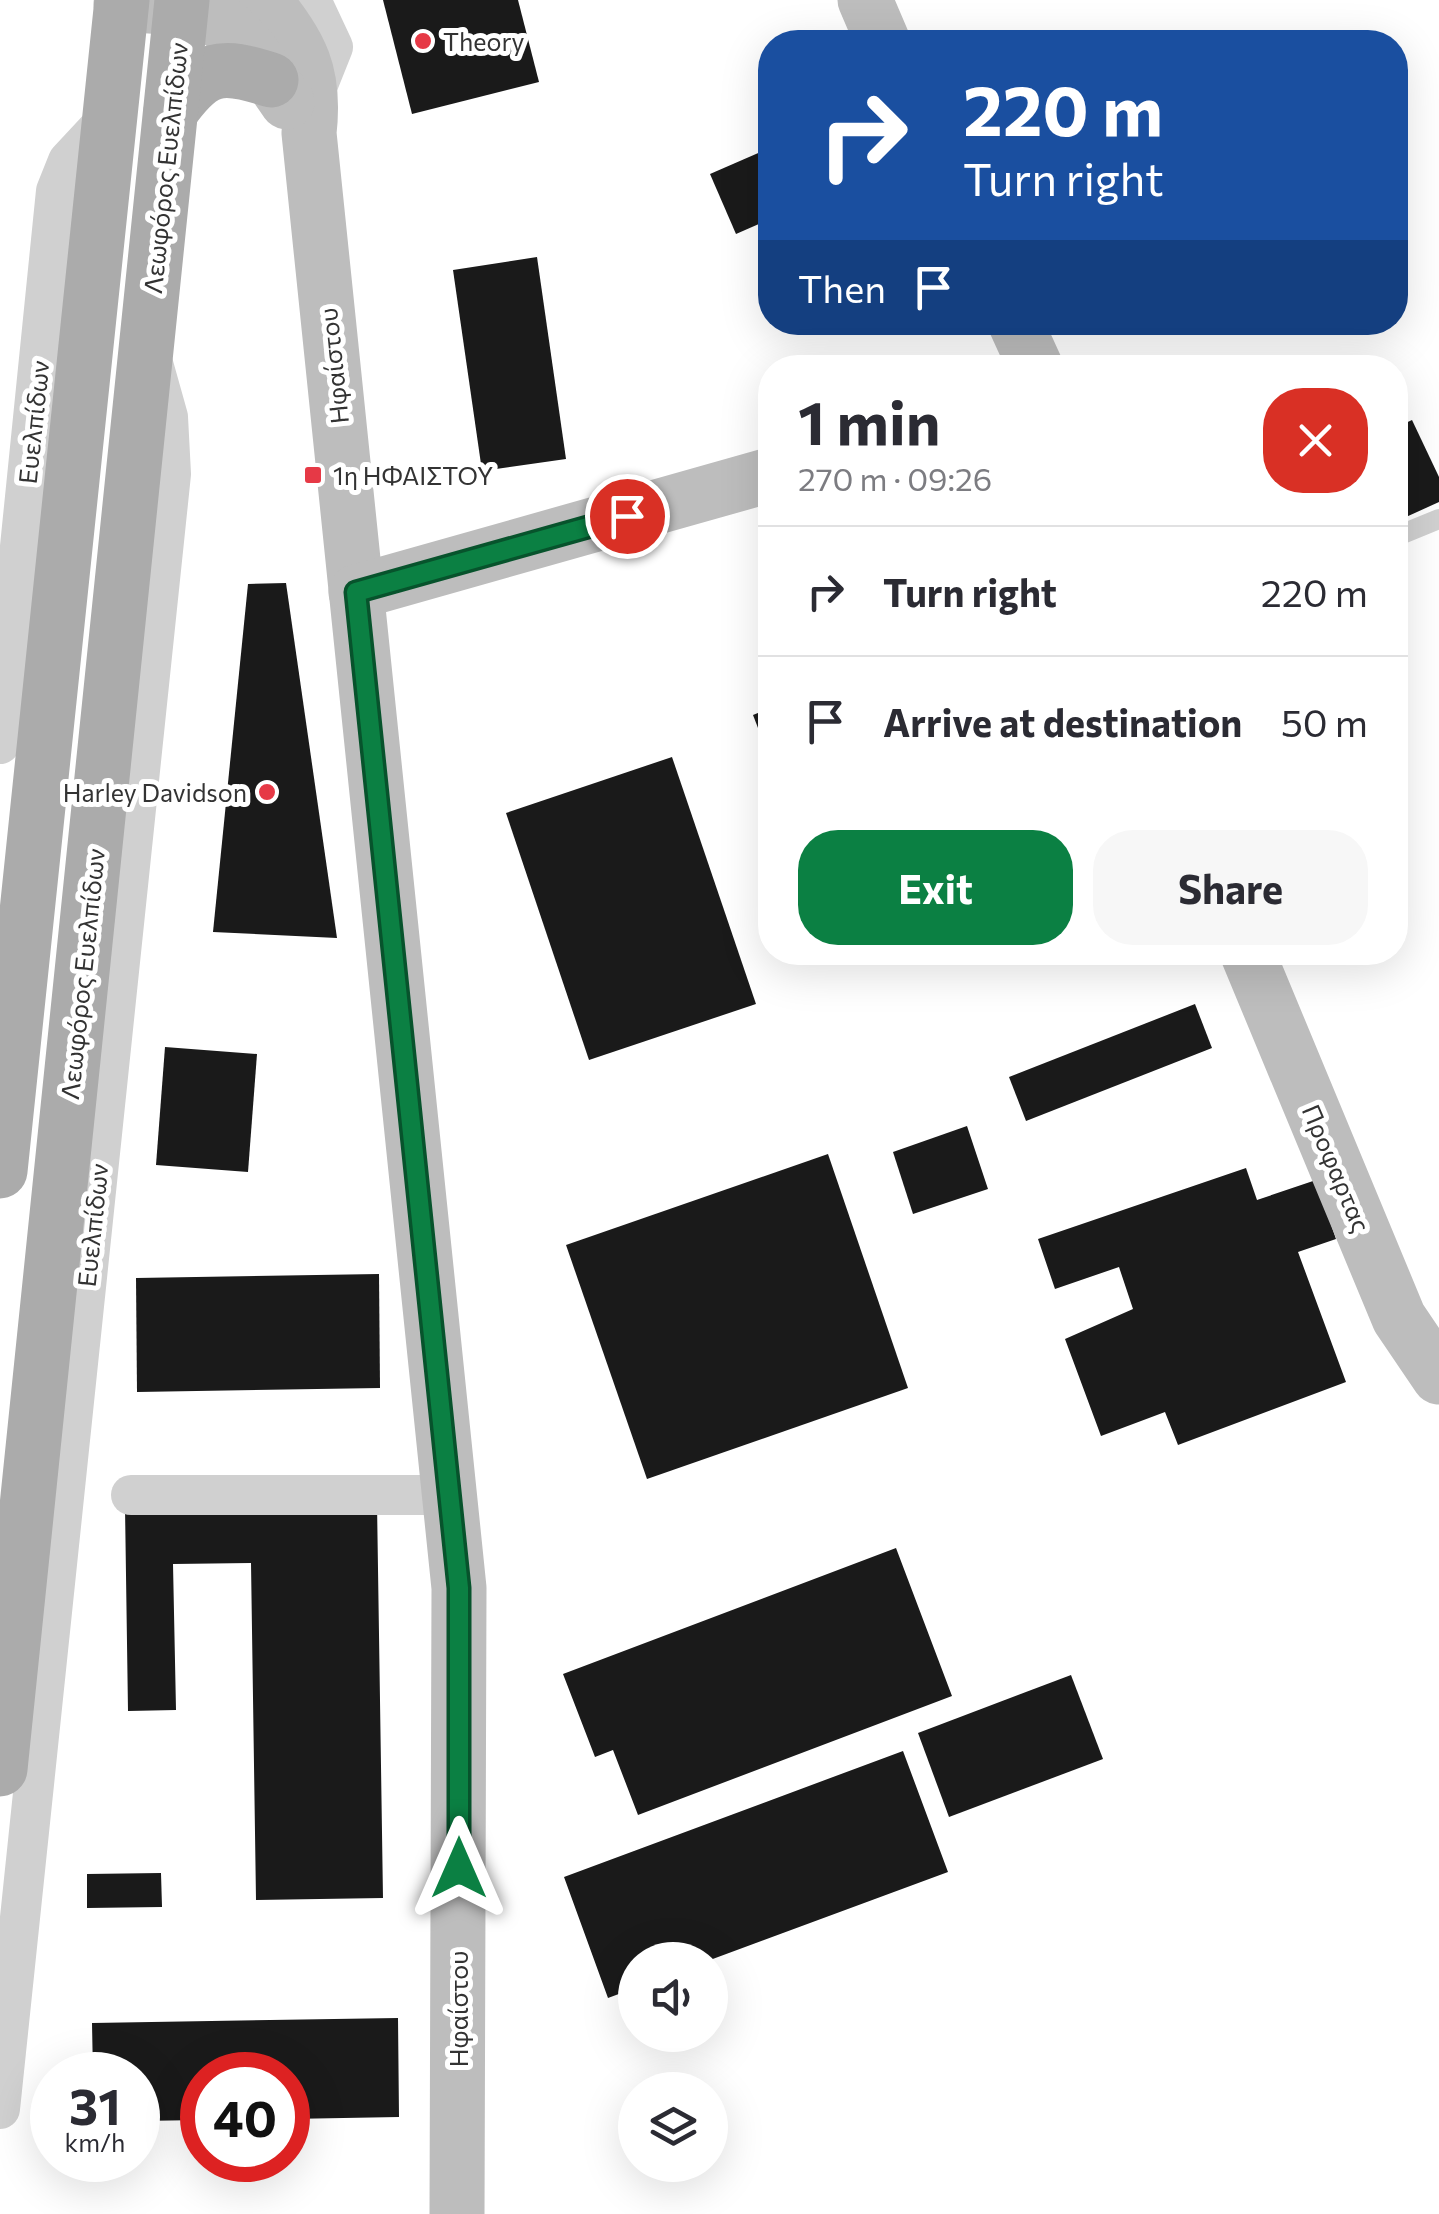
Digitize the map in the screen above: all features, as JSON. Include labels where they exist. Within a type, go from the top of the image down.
[{"type":"main road","points":[[0,1171],[122,2]]},
{"type":"main road","name":"Λεωφόρος Ευελπίδων","points":[[0,1768],[65,1307],[147,343],[182,5]]},
{"type":"main road","points":[[171,110],[206,72],[242,70],[298,103]]},
{"type":"street","name":"Ηφαίστου","points":[[264,0],[294,43],[309,74],[298,103],[356,592],[460,1605],[457,2214]]},
{"type":"street","points":[[122,2],[182,5],[217,20],[298,103],[332,48],[311,0]]},
{"type":"street","points":[[865,0],[878,30]]},
{"type":"street","name":"Ευελπίδων","points":[[0,744],[56,191],[68,161],[109,118]]},
{"type":"street","points":[[356,592],[758,479]]},
{"type":"street","name":"Προφαρτας","points":[[1252,965],[1399,1318],[1439,1377]]},
{"type":"street","name":"Ευελπίδων","points":[[0,2109],[12,1856],[65,1307]]},
{"type":"street","points":[[131,1495],[450,1495]]},
{"type":"lane","points":[[1408,532],[1439,519]]},
{"type":"building","points":[[383,0],[518,0],[539,82],[412,114]]},
{"type":"building","points":[[758,153],[758,224],[736,234],[710,174]]},
{"type":"building","points":[[537,257],[566,459],[482,471],[453,270]]},
{"type":"building","points":[[1412,420],[1439,477],[1439,502],[1408,516],[1408,422]]},
{"type":"building","points":[[286,583],[337,938],[213,932],[248,584]]},
{"type":"building","points":[[672,757],[756,1004],[589,1060],[506,813]]},
{"type":"building","points":[[1195,1004],[1212,1048],[1026,1121],[1009,1077]]},
{"type":"building","points":[[165,1047],[257,1054],[248,1172],[156,1165]]},
{"type":"building","points":[[967,1126],[988,1189],[913,1214],[893,1152]]},
{"type":"building","points":[[828,1154],[908,1388],[647,1479],[566,1245]]},
{"type":"building","points":[[1246,1168],[1257,1200],[1316,1180],[1336,1239],[1298,1252],[1346,1382],[1178,1445],[1165,1412],[1101,1436],[1065,1339],[1133,1309],[1119,1267],[1055,1289],[1038,1239]]},
{"type":"building","points":[[379,1274],[380,1388],[137,1392],[136,1278]]},
{"type":"building","points":[[377,1503],[383,1898],[256,1900],[251,1563],[173,1564],[176,1710],[128,1711],[125,1507]]},
{"type":"building","points":[[896,1548],[952,1696],[638,1815],[613,1750],[595,1757],[563,1674]]},
{"type":"building","points":[[1071,1675],[1103,1759],[949,1817],[918,1733]]},
{"type":"building","points":[[903,1751],[948,1872],[728,1953],[728,1942],[618,1942],[618,1994],[608,1998],[564,1877]]},
{"type":"building","points":[[161,1873],[162,1907],[87,1908],[87,1874]]},
{"type":"building","points":[[398,2018],[399,2117],[310,2119],[310,2052],[180,2052],[180,2120],[160,2121],[160,2052],[93,2052],[92,2023]]},
{"type":"place","name":"Theory","points":[[423,41]]},
{"type":"place","name":"1η ΗΦΑΙΣΤΟΥ","points":[[313,475]]},
{"type":"place","name":"Harley Davidson","points":[[267,792]]},
{"type":"route","points":[[459,1868],[459,1588],[356,592],[627,516]]}]
